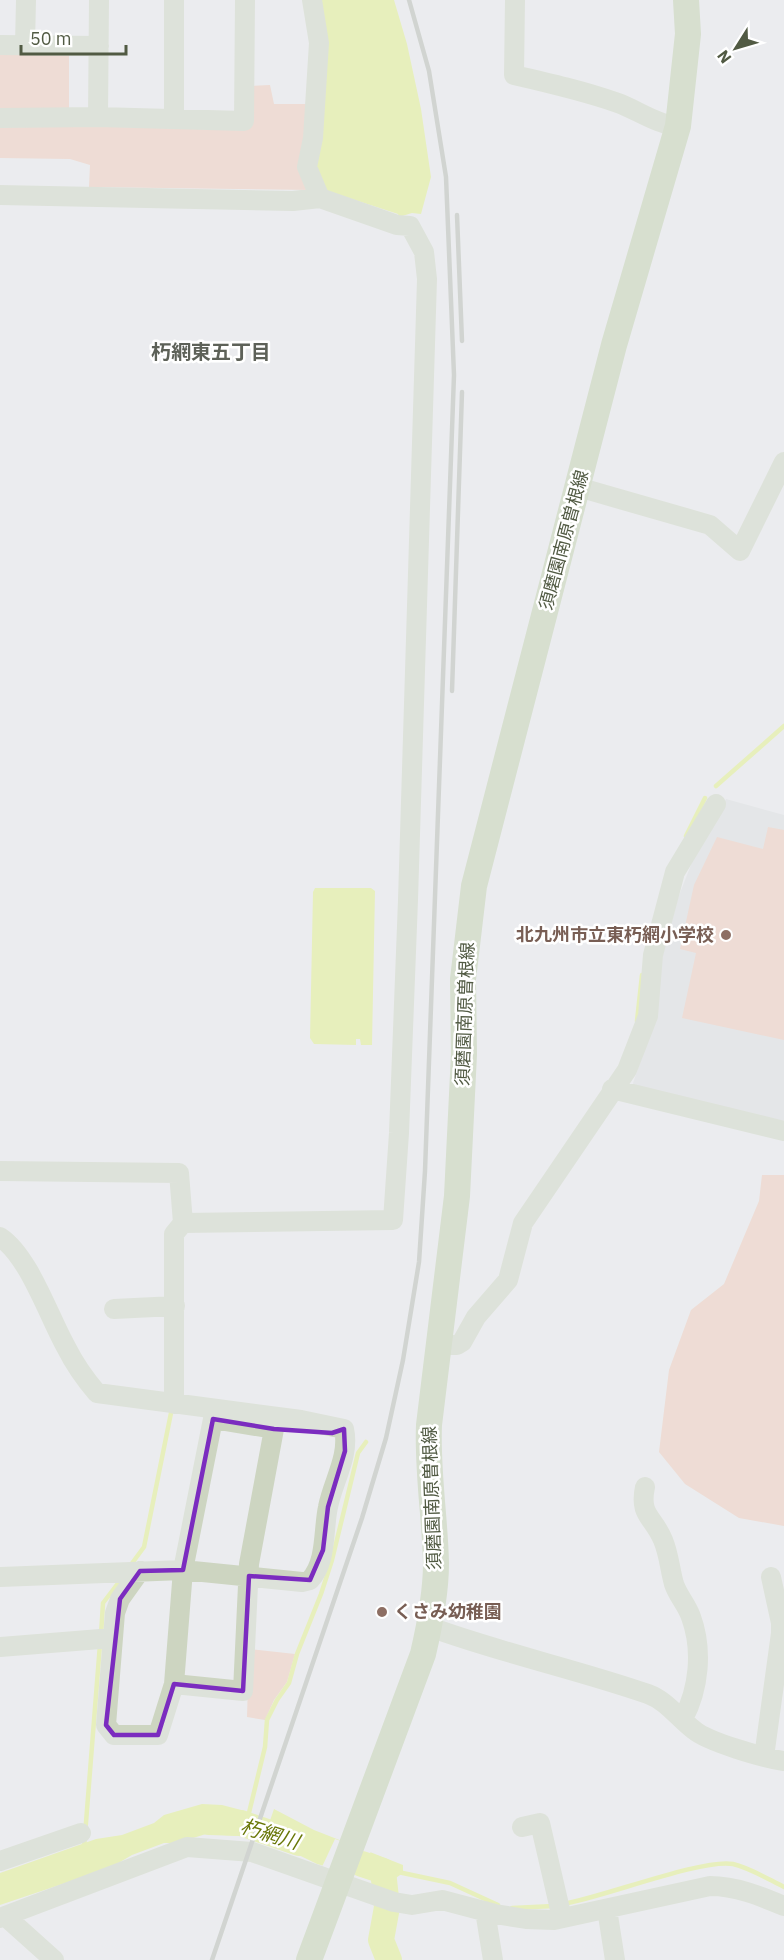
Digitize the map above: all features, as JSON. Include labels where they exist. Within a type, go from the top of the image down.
[{"type":"main road","name":"須磨園南原曽根線","points":[[309,1960],[354,1845],[423,1654],[430,1627],[436,1565],[428,1450],[457,1196],[464,1054],[463,979],[474,886],[614,345],[678,126],[688,34],[686,0]]},
{"type":"street","points":[[25,45],[26,0]]},
{"type":"street","points":[[98,117],[99,0]]},
{"type":"street","points":[[174,0],[174,119]]},
{"type":"street","points":[[0,118],[98,117],[244,121],[245,0]]},
{"type":"street","points":[[312,0],[319,43],[313,138],[308,166],[320,198]]},
{"type":"street","points":[[516,0],[514,75],[585,91],[637,110],[668,126],[678,126]]},
{"type":"street","points":[[0,45],[99,46]]},
{"type":"street","points":[[0,195],[293,201],[320,198],[397,225],[410,226],[424,252],[427,279],[408,900],[399,1134],[393,1220],[183,1223]]},
{"type":"street","points":[[578,486],[710,525],[740,551],[784,462]]},
{"type":"street","points":[[440,1343],[457,1345],[462,1342],[476,1317],[508,1280],[523,1223],[627,1070],[648,1016],[653,955],[675,872],[716,804]]},
{"type":"street","points":[[612,1089],[784,1131]]},
{"type":"street","points":[[0,1171],[179,1173],[183,1223],[174,1234],[174,1404]]},
{"type":"street","points":[[0,1238],[7,1242],[31,1276],[66,1349],[97,1393],[301,1420],[344,1429]]},
{"type":"street","points":[[114,1309],[175,1306]]},
{"type":"street","points":[[131,1571],[105,1639],[106,1725],[114,1735],[158,1736],[174,1684],[183,1570],[213,1419],[274,1429],[332,1433],[344,1429]]},
{"type":"street","points":[[174,1684],[243,1691],[249,1564],[274,1429]]},
{"type":"street","points":[[0,1577],[79,1576],[131,1571],[183,1570],[302,1582],[313,1577],[323,1550],[328,1507],[345,1451],[344,1429]]},
{"type":"street","points":[[645,1487],[643,1509],[664,1542],[675,1586],[691,1616],[695,1631],[697,1675],[693,1700],[683,1719]]},
{"type":"street","points":[[765,1757],[781,1633],[771,1577]]},
{"type":"street","points":[[430,1627],[500,1652],[650,1695],[683,1719],[695,1732],[765,1757],[784,1761]]},
{"type":"street","points":[[0,1647],[105,1639]]},
{"type":"street","points":[[522,1827],[540,1823],[560,1909]]},
{"type":"street","points":[[0,1861],[81,1833]]},
{"type":"street","points":[[54,1960],[2,1917],[187,1847],[252,1852],[340,1881],[387,1900],[412,1905],[442,1900],[526,1920],[560,1909],[607,1908],[710,1886],[724,1886],[758,1895],[784,1906]]},
{"type":"street","points":[[607,1908],[615,1960]]},
{"type":"street","points":[[485,1911],[493,1960]]},
{"type":"highlighted area","points":[[213,1419],[274,1429],[332,1433],[344,1429],[345,1451],[328,1507],[323,1550],[310,1580],[249,1576],[243,1691],[174,1684],[158,1735],[114,1735],[106,1725],[120,1599],[140,1571],[183,1570]]},
{"type":"shaded area","points":[[0,53],[69,53],[69,112],[0,112]]},
{"type":"shaded area","points":[[270,85],[274,104],[311,104],[314,190],[89,187],[90,165],[70,159],[0,158],[0,127],[248,127],[249,86]]},
{"type":"shaded area","name":"北九州市立東朽網小学校","points":[[726,799],[784,815],[784,1126],[634,1086],[633,1083],[650,1034],[658,973],[678,898],[696,852]]},
{"type":"shaded area","points":[[768,827],[784,830],[784,1040],[682,1018],[696,953],[680,949],[694,885],[717,837],[763,849]]},
{"type":"shaded area","points":[[762,1175],[784,1175],[784,1526],[739,1518],[685,1484],[659,1452],[669,1370],[691,1310],[724,1284],[759,1201]]},
{"type":"shaded area","points":[[249,1649],[295,1654],[287,1682],[274,1700],[265,1720],[247,1717]]},
{"type":"water","points":[[318,0],[394,0],[407,44],[421,109],[431,177],[421,214],[412,213],[399,217],[398,214],[324,190],[315,168]]},
{"type":"water","points":[[315,888],[371,888],[375,891],[372,1045],[361,1045],[360,1039],[356,1039],[356,1045],[314,1044],[310,1038],[313,892]]},
{"type":"water","points":[[202,1804],[222,1805],[245,1811],[239,1836],[206,1834],[177,1843],[164,1843],[132,1855],[110,1868],[0,1905],[0,1873],[96,1839],[122,1835],[154,1823],[164,1815]]},
{"type":"water","points":[[274,1809],[314,1830],[403,1865],[403,1873],[387,1884],[317,1864],[264,1838]]},
{"type":"water","points":[[381,1913],[392,1917],[388,1938],[394,1960],[382,1960],[378,1937]]},
{"type":"pier","points":[[335,1839],[371,1851],[359,1880],[321,1869]]},
{"type":"waterway","points":[[716,786],[784,726]]},
{"type":"waterway","points":[[686,836],[705,798]]},
{"type":"waterway","points":[[637,1021],[642,975]]},
{"type":"waterway","points":[[130,1566],[144,1547],[172,1408]]},
{"type":"waterway","points":[[246,1825],[265,1747],[267,1720],[289,1683],[297,1654],[321,1594],[332,1560],[358,1453],[366,1442]]},
{"type":"waterway","points":[[101,1635],[103,1603],[122,1578]]},
{"type":"waterway","points":[[84,1848],[100,1644]]},
{"type":"waterway","name":"朽網川","points":[[209,1822],[241,1823],[299,1843]]},
{"type":"waterway","name":"朽網川","points":[[362,1864],[383,1871],[387,1907],[381,1940],[389,1960]]},
{"type":"waterway","points":[[563,1904],[676,1872],[719,1864],[739,1866],[784,1887]]},
{"type":"waterway","points":[[398,1872],[450,1883],[498,1905]]},
{"type":"waterway","points":[[512,1908],[554,1906]]},
{"type":"railway","points":[[212,1960],[362,1518],[386,1438],[403,1360],[419,1262],[425,1171],[454,375],[446,177],[429,71],[409,0]]},
{"type":"railway","points":[[457,215],[462,341]]},
{"type":"railway","points":[[452,691],[462,392]]},
{"type":"place","name":"北九州市立東朽網小学校","points":[[726,935]]},
{"type":"place","name":"くさみ幼稚園","points":[[382,1612]]},
{"type":"district","name":"朽網東五丁目","points":[[211,352]]}]
